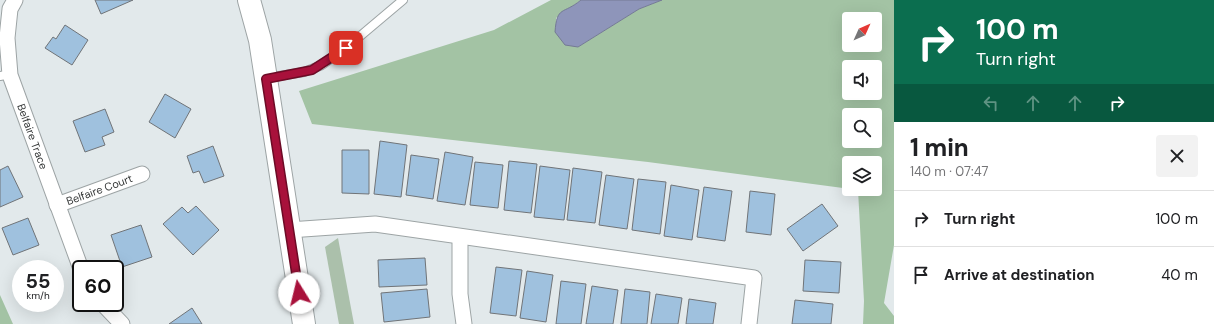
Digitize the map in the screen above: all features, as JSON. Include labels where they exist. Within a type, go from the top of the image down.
[{"type":"main road","points":[[249,0],[260,40],[304,324]]},
{"type":"street","name":"Belfaire Trace","points":[[15,0],[10,10],[5,75],[78,260]]},
{"type":"street","name":"Belfaire Court","points":[[57,205],[142,174]]},
{"type":"street","points":[[289,230],[375,224],[754,278],[749,324]]},
{"type":"street","points":[[460,237],[460,294],[464,324]]},
{"type":"street","points":[[111,312],[122,324]]},
{"type":"lane","points":[[266,79],[308,71],[322,65],[346,48],[403,0]]},
{"type":"green space","points":[[551,0],[581,0],[556,18],[556,24],[578,47],[639,9],[662,0],[894,0],[894,245],[884,303],[894,316],[894,324],[863,324],[864,301],[858,196],[882,196],[882,156],[842,156],[842,188],[648,162],[312,124],[299,91],[494,30]]},
{"type":"green space","points":[[338,238],[354,324],[339,324],[325,247]]},
{"type":"green space","points":[[0,295],[13,324],[0,324]]},
{"type":"water","points":[[581,0],[662,0],[639,9],[578,47],[565,45],[555,32],[557,18],[559,14]]},
{"type":"building","points":[[95,0],[133,0],[101,14]]},
{"type":"building","points":[[65,25],[88,40],[72,65],[45,48],[53,37],[56,39]]},
{"type":"building","points":[[165,94],[191,109],[175,138],[149,122]]},
{"type":"building","points":[[105,109],[114,132],[102,137],[105,145],[85,152],[73,121]]},
{"type":"building","points":[[380,141],[407,145],[401,197],[374,194]]},
{"type":"building","points":[[213,146],[224,176],[204,183],[199,171],[193,173],[187,156]]},
{"type":"building","points":[[342,150],[369,150],[369,194],[342,193]]},
{"type":"building","points":[[445,152],[473,157],[465,205],[437,201]]},
{"type":"building","points":[[411,155],[439,159],[433,199],[406,195]]},
{"type":"building","points":[[509,161],[537,164],[531,213],[504,210]]},
{"type":"building","points":[[475,162],[503,165],[498,208],[470,205]]},
{"type":"building","points":[[8,166],[23,197],[0,207],[0,170]]},
{"type":"building","points":[[540,166],[570,170],[564,220],[534,217]]},
{"type":"building","points":[[573,168],[602,172],[595,223],[567,220]]},
{"type":"building","points":[[606,175],[634,179],[627,229],[599,225]]},
{"type":"building","points":[[638,179],[666,182],[660,234],[632,230]]},
{"type":"building","points":[[671,185],[699,190],[692,240],[664,236]]},
{"type":"building","points":[[704,187],[732,191],[725,241],[697,237]]},
{"type":"building","points":[[750,191],[775,194],[771,235],[746,232]]},
{"type":"building","points":[[822,204],[838,226],[803,251],[787,229]]},
{"type":"building","points":[[196,206],[219,230],[193,255],[163,224],[182,207],[188,213]]},
{"type":"building","points":[[28,218],[39,245],[13,255],[2,228]]},
{"type":"building","points":[[141,225],[152,257],[124,266],[124,260],[120,260],[111,235]]},
{"type":"building","points":[[425,258],[427,285],[379,287],[378,260]]},
{"type":"building","points":[[805,260],[841,262],[839,293],[803,291]]},
{"type":"building","points":[[496,267],[522,270],[516,316],[490,313]]},
{"type":"building","points":[[527,271],[553,275],[546,322],[520,318]]},
{"type":"building","points":[[561,281],[586,284],[581,324],[556,324]]},
{"type":"building","points":[[592,286],[618,290],[613,324],[586,324]]},
{"type":"building","points":[[427,289],[430,317],[384,322],[381,293]]},
{"type":"building","points":[[625,289],[650,292],[647,324],[621,324]]},
{"type":"building","points":[[656,294],[682,298],[678,324],[651,324]]},
{"type":"building","points":[[689,299],[716,303],[713,324],[686,324]]},
{"type":"building","points":[[795,300],[833,304],[831,324],[792,324]]},
{"type":"building","points":[[192,308],[202,324],[169,324]]},
{"type":"route","points":[[299,293],[266,79],[288,73],[312,70],[322,65],[346,48]]}]
